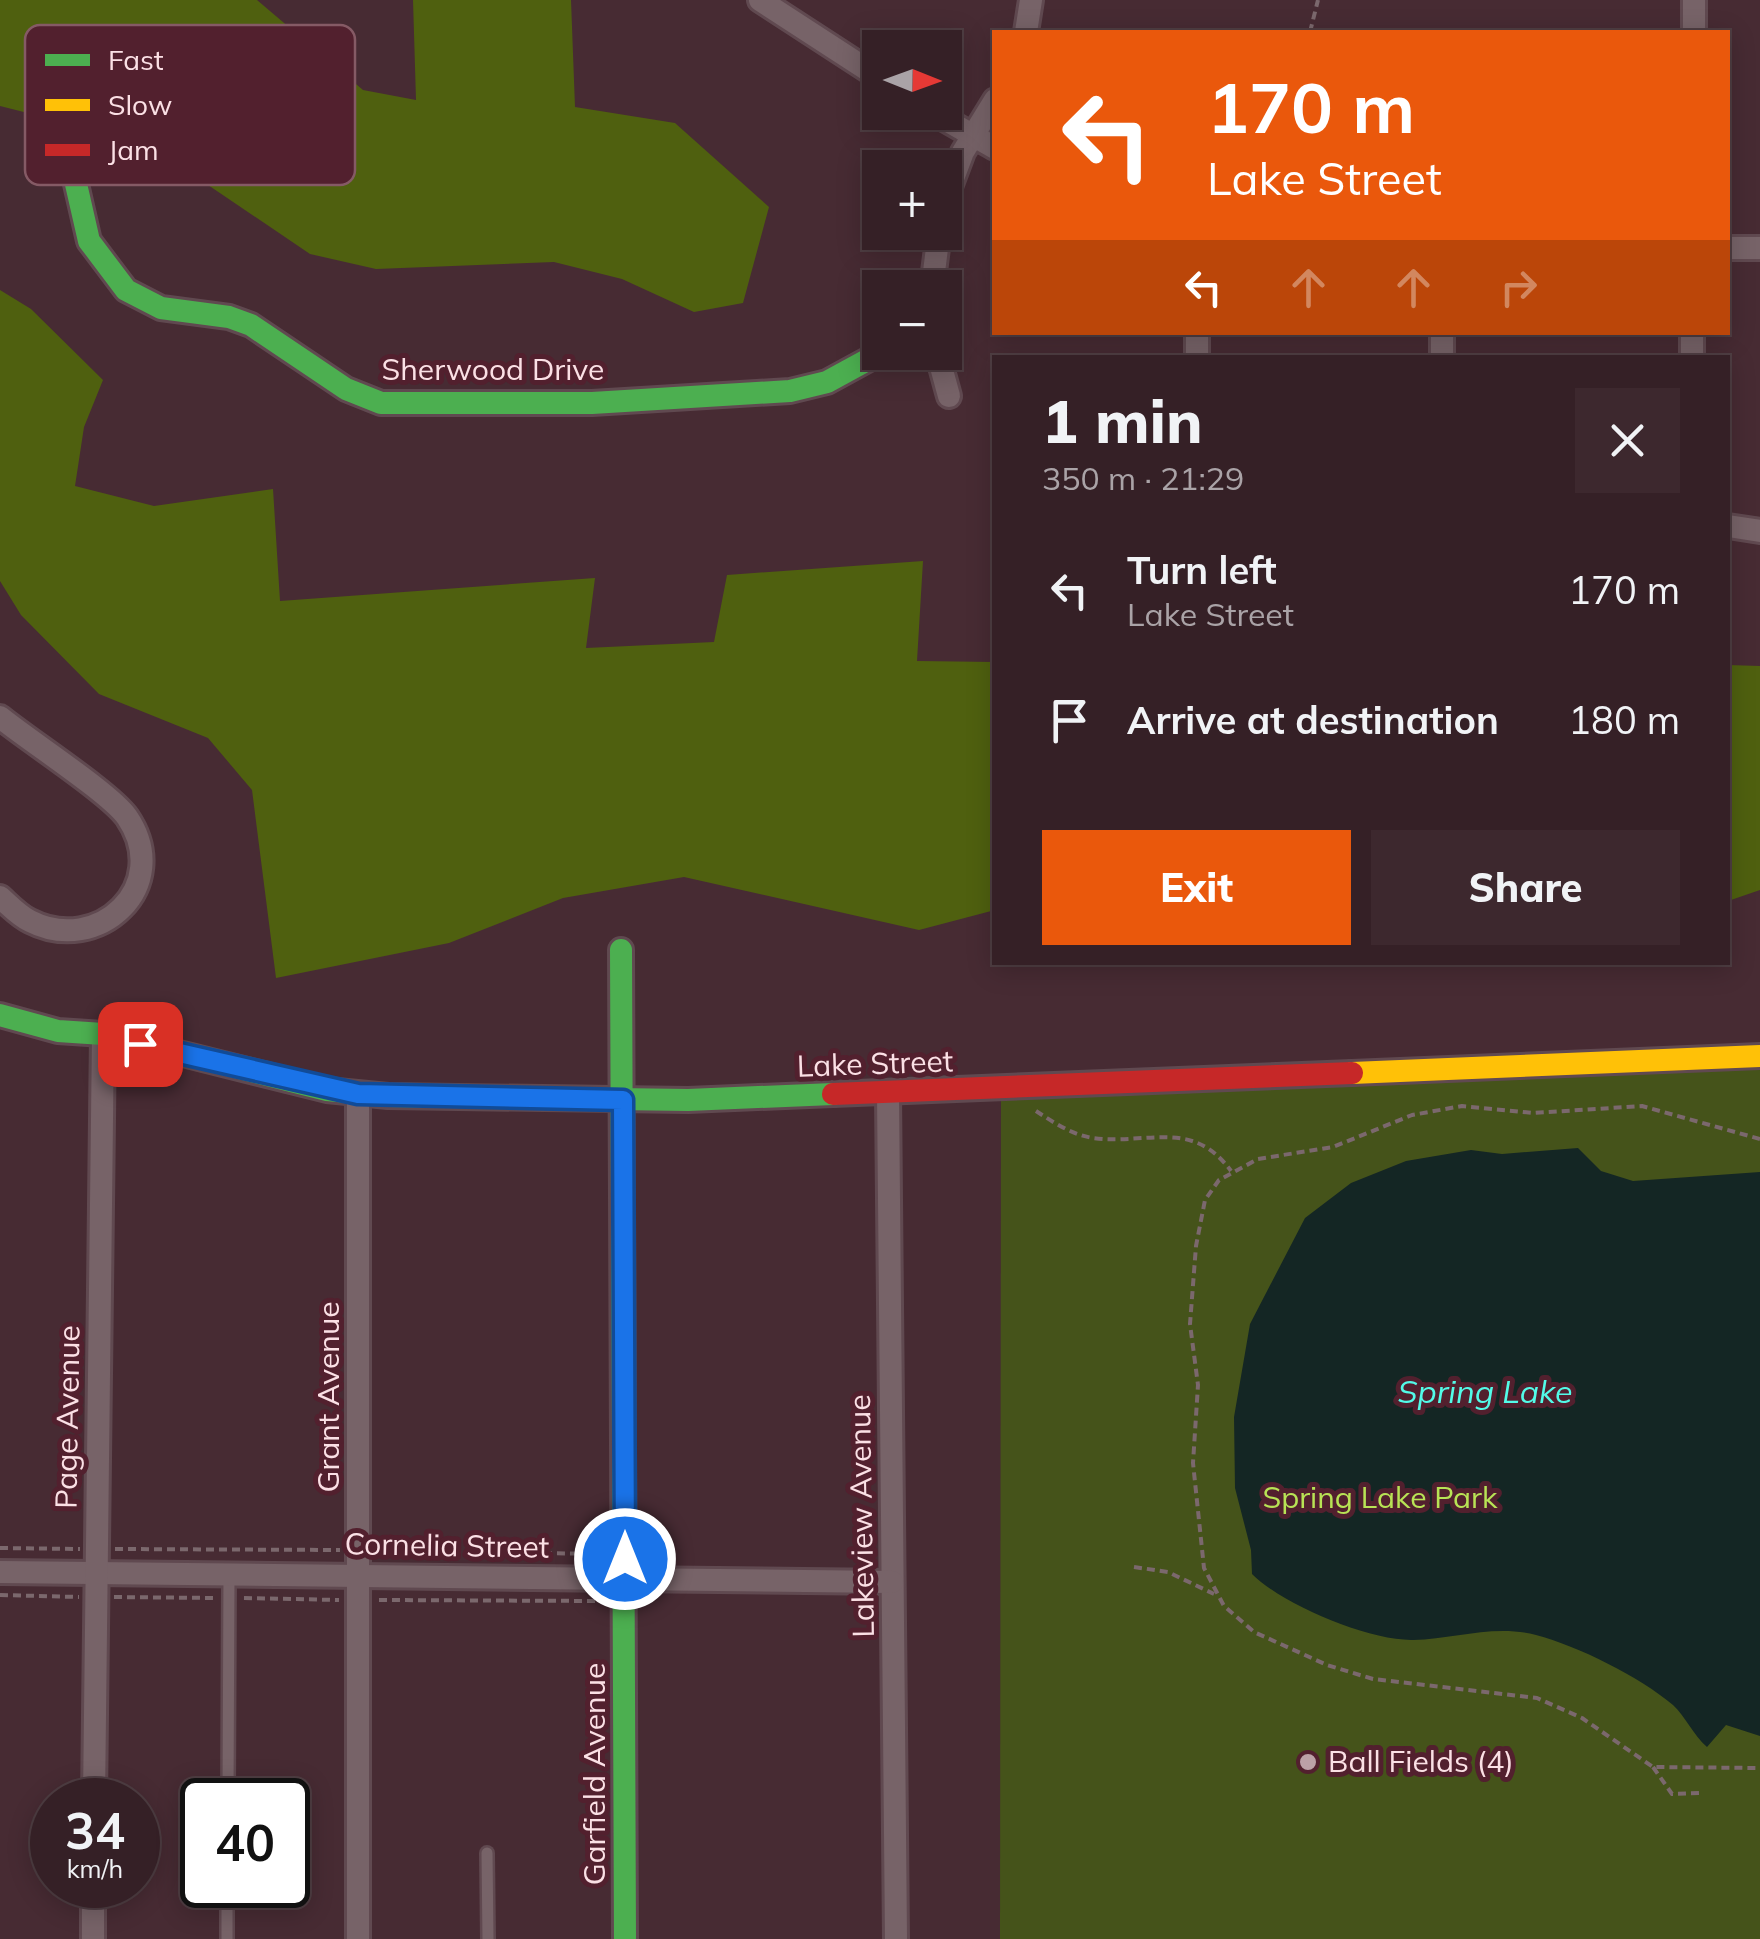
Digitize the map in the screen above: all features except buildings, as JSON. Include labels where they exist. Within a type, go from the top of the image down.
[{"type":"street","points":[[760,0],[862,66]]},
{"type":"street","points":[[1026,30],[1031,0]]},
{"type":"street","points":[[1694,0],[1694,30]]},
{"type":"street","points":[[962,157],[992,105]]},
{"type":"street","points":[[960,130],[992,147]]},
{"type":"street","name":"Sherwood Drive","points":[[76,185],[75,207],[86,239],[94,253],[136,294],[157,308],[230,316],[249,323],[358,398],[382,403],[592,403],[790,390],[827,382],[862,363]]},
{"type":"street","points":[[1730,248],[1760,248]]},
{"type":"street","points":[[941,370],[949,396]]},
{"type":"street","points":[[1730,526],[1760,531]]},
{"type":"street","points":[[0,717],[126,815],[143,850],[140,883],[123,909],[89,928],[54,929],[28,921],[0,897]]},
{"type":"street","name":"Garfield Avenue","points":[[620,950],[625,1939]]},
{"type":"street","name":"Lake Street","points":[[0,1015],[58,1031],[103,1034],[358,1094],[623,1100],[888,1093],[1760,1056]]},
{"type":"street","name":"Page Avenue","points":[[94,1778],[103,1034]]},
{"type":"street","name":"Lakeview Avenue","points":[[888,1093],[896,1939]]},
{"type":"street","name":"Grant Avenue","points":[[358,1094],[358,1939]]},
{"type":"street","name":"Cornelia Street","points":[[0,1572],[95,1585],[228,1586],[359,1575],[625,1569],[892,1582]]},
{"type":"street","points":[[92,1939],[93,1908]]},
{"type":"lane","points":[[228,1586],[228,1778]]},
{"type":"lane","points":[[488,1853],[488,1939]]},
{"type":"lane","points":[[227,1908],[227,1939]]},
{"type":"path","points":[[1310,30],[1318,0]]},
{"type":"path","points":[[1214,1594],[1202,1557],[1195,1490],[1198,1386],[1192,1291],[1205,1200],[1211,1188],[1231,1171],[1280,1153],[1354,1141],[1412,1115],[1447,1107],[1533,1112],[1642,1106],[1760,1140]]},
{"type":"path","points":[[1030,1107],[1090,1138],[1198,1140],[1216,1151],[1231,1171]]},
{"type":"path","points":[[0,1548],[607,1554],[625,1569]]},
{"type":"path","points":[[1134,1567],[1168,1572],[1214,1594],[1254,1632],[1327,1665],[1406,1684],[1537,1698],[1582,1718],[1653,1766],[1672,1794],[1700,1793]]},
{"type":"path","points":[[0,1595],[95,1585],[228,1586],[359,1600],[599,1601]]},
{"type":"path","points":[[1653,1766],[1760,1768]]},
{"type":"green space","points":[[0,0],[257,0],[286,25],[25,25],[25,112],[0,106]]},
{"type":"green space","points":[[413,0],[571,0],[575,107],[675,123],[769,207],[743,303],[694,312],[622,279],[554,262],[376,269],[310,254],[208,185],[355,185],[355,83],[363,90],[416,100]]},
{"type":"green space","points":[[0,290],[31,309],[103,380],[84,427],[75,486],[154,506],[273,489],[280,601],[595,578],[586,648],[714,642],[727,575],[923,561],[917,661],[992,662],[992,911],[919,930],[684,877],[563,898],[449,943],[276,978],[252,790],[208,738],[99,694],[21,615],[0,581]]},
{"type":"green space","points":[[1730,665],[1760,666],[1760,890],[1730,900]]},
{"type":"green space","name":"Spring Lake Park","points":[[1760,1056],[1760,1939],[1000,1939],[1001,1090]]},
{"type":"water","name":"Spring Lake","points":[[1578,1148],[1601,1171],[1633,1181],[1760,1172],[1760,1736],[1726,1725],[1707,1747],[1678,1710],[1659,1694],[1608,1664],[1553,1640],[1505,1631],[1395,1639],[1351,1628],[1305,1609],[1252,1574],[1251,1550],[1235,1488],[1234,1417],[1250,1324],[1305,1218],[1351,1183],[1406,1161],[1471,1150],[1502,1154]]},
{"type":"traffic: fast","points":[[76,185],[89,241],[126,290],[161,308],[229,317],[251,325],[346,389],[381,403],[592,403],[790,391],[827,382],[862,363]]},
{"type":"traffic: fast","points":[[621,950],[625,1939]]},
{"type":"traffic: fast","points":[[0,1015],[58,1031],[103,1034],[327,1090],[388,1096],[688,1100],[833,1094]]},
{"type":"traffic: slow","points":[[1352,1073],[1760,1056]]},
{"type":"traffic: jam","points":[[833,1094],[1352,1073]]},
{"type":"place","name":"Ball Fields (4)","points":[[1308,1762]]},
{"type":"route","points":[[140,1044],[327,1090],[358,1094],[623,1100],[625,1559]]}]
